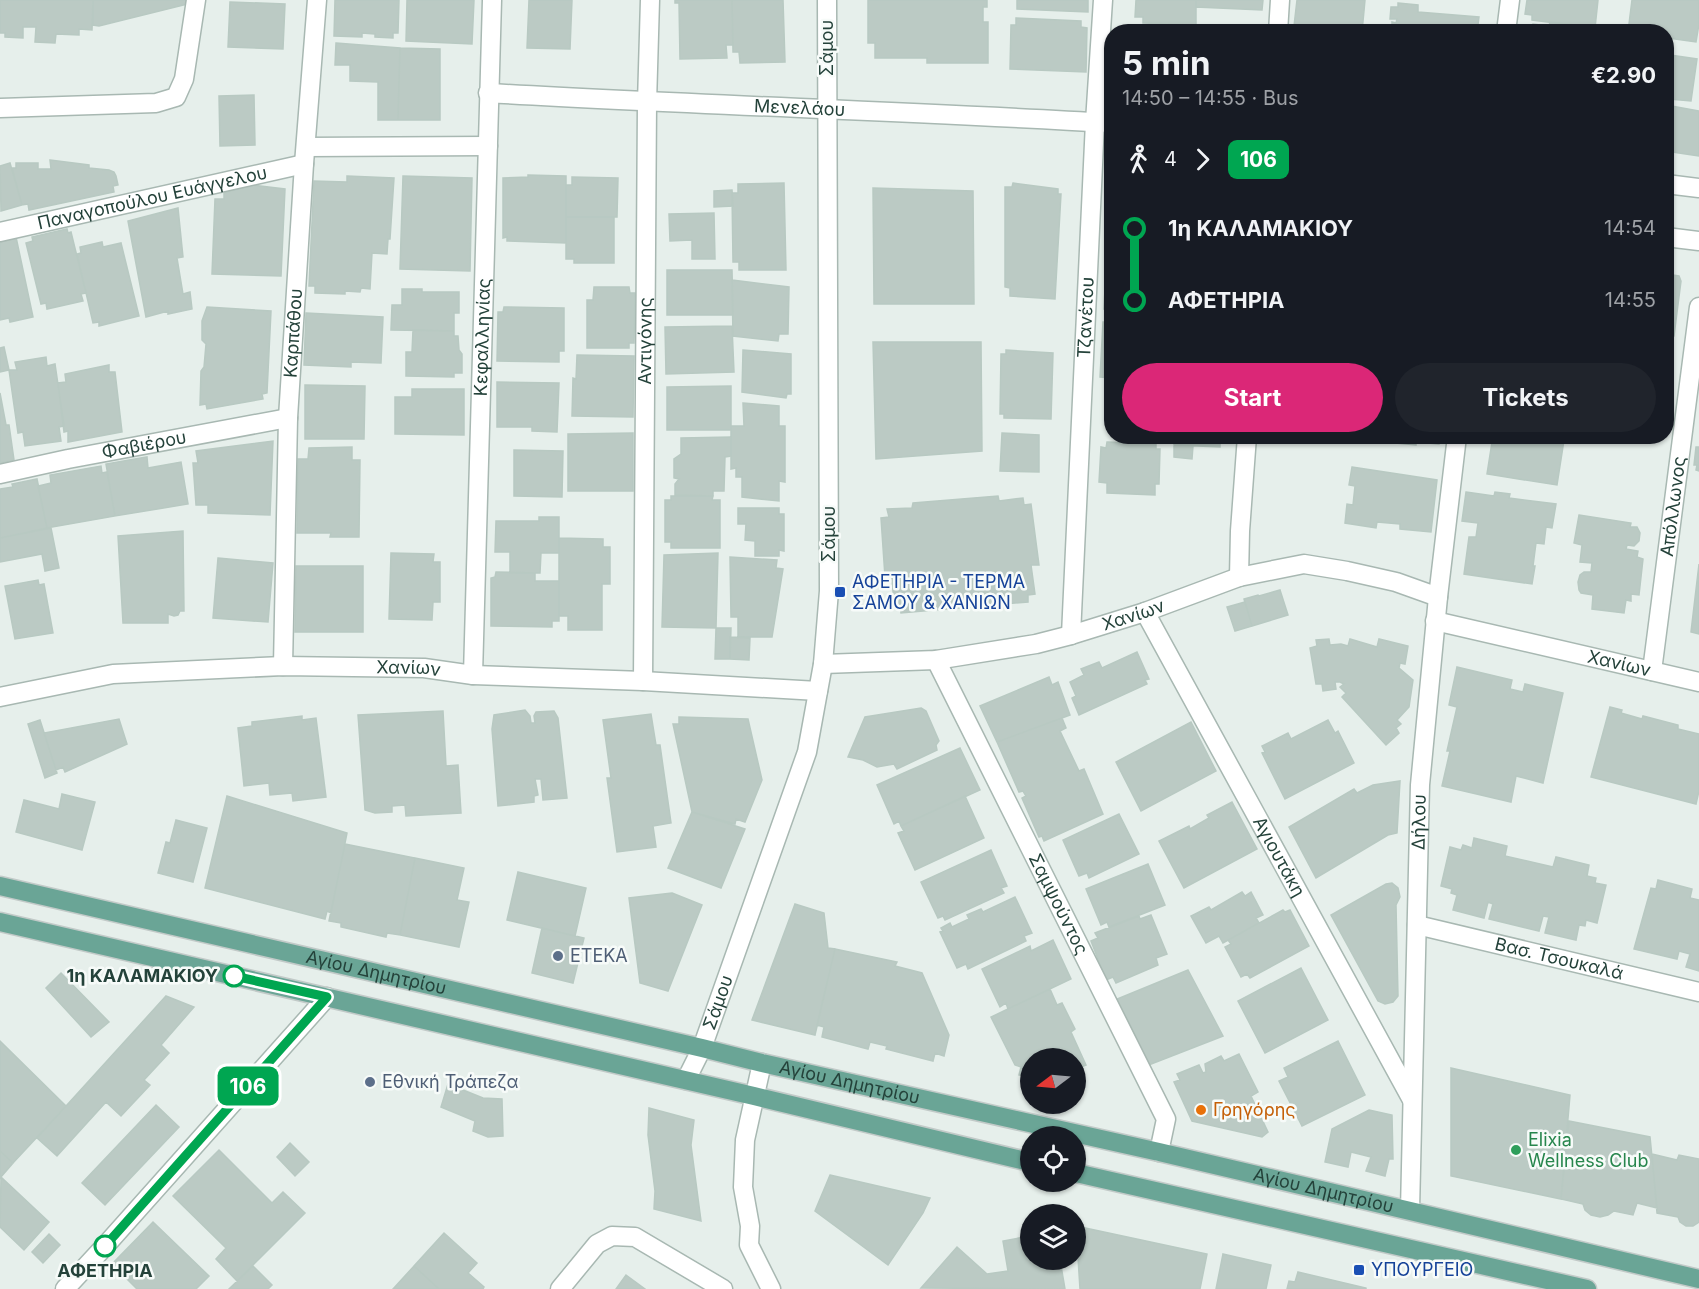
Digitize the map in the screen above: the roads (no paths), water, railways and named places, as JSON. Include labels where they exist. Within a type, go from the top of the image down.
[{"type":"main road","name":"Αγίου Δημητρίου","points":[[0,886],[762,1063],[1410,1210],[1699,1279]]},
{"type":"main road","name":"Αγίου Δημητρίου","points":[[0,922],[1020,1160]]},
{"type":"main road","name":"Αγίου Δημητρίου","points":[[1086,1175],[1587,1289]]},
{"type":"street","points":[[0,108],[156,103],[176,97],[184,79],[196,0]]},
{"type":"street","name":"Καρπάθου","points":[[283,666],[288,418],[305,155],[318,0]]},
{"type":"street","name":"Κεφαλληνίας","points":[[473,675],[492,0]]},
{"type":"street","name":"Αντιγόνης","points":[[643,681],[647,102],[650,0]]},
{"type":"street","name":"Σάμου","points":[[686,1080],[702,1048],[807,753],[823,664],[829,591],[827,0]]},
{"type":"street","name":"Τζανέτου","points":[[1071,635],[1103,123],[1103,0]]},
{"type":"street","points":[[1278,24],[1280,0]]},
{"type":"street","points":[[1507,24],[1510,0]]},
{"type":"street","name":"Μενελάου","points":[[488,93],[1103,123]]},
{"type":"street","name":"Παναγοπούλου Ευάγγελου","points":[[0,232],[305,155],[488,146]]},
{"type":"street","points":[[1674,185],[1699,188]]},
{"type":"street","points":[[1674,238],[1699,241]]},
{"type":"street","name":"Απόλλωνος","points":[[1652,670],[1699,307]]},
{"type":"street","name":"Φαβιέρου","points":[[0,474],[288,418]]},
{"type":"street","points":[[1239,577],[1246,444]]},
{"type":"street","name":"Δήλου","points":[[1410,1210],[1420,785],[1438,597],[1456,444]]},
{"type":"street","name":"Χανίων","points":[[823,664],[936,660],[1036,644],[1145,612],[1239,577],[1304,564],[1396,582],[1438,597]]},
{"type":"street","name":"Αγιουτάκη","points":[[1145,612],[1413,1102]]},
{"type":"street","name":"Χανίων","points":[[1436,621],[1699,682]]},
{"type":"street","name":"Σαμψούντος","points":[[936,660],[1166,1119],[1159,1152]]},
{"type":"street","name":"Χανίων","points":[[0,697],[113,674],[283,666],[424,668],[473,675],[643,681],[818,691]]},
{"type":"street","name":"Βασ. Τσουκαλά","points":[[1417,925],[1699,992]]},
{"type":"street","points":[[65,1289],[327,997]]},
{"type":"street","points":[[762,1063],[745,1140],[743,1187],[750,1226],[749,1245],[771,1289]]},
{"type":"street","points":[[560,1289],[597,1244],[612,1236],[635,1237],[723,1289]]},
{"type":"place","name":"ΑΦΕΤΗΡΙΑ - ΤΕΡΜΑ ΣΑΜΟΥ & ΧΑΝΙΩΝ","points":[[840,592]]},
{"type":"place","name":"ΕΤΕΚΑ","points":[[558,956]]},
{"type":"place","name":"1η ΚΑΛΑΜΑΚΙΟΥ","points":[[234,976]]},
{"type":"place","name":"Εθνική Τράπεζα","points":[[370,1082]]},
{"type":"place","name":"Γρηγόρης","points":[[1201,1110]]},
{"type":"place","name":"Elixia Wellness Club","points":[[1516,1150]]},
{"type":"place","name":"ΑΦΕΤΗΡΙΑ","points":[[105,1246]]},
{"type":"place","name":"ΥΠΟΥΡΓΕΙΟ","points":[[1359,1270]]}]
